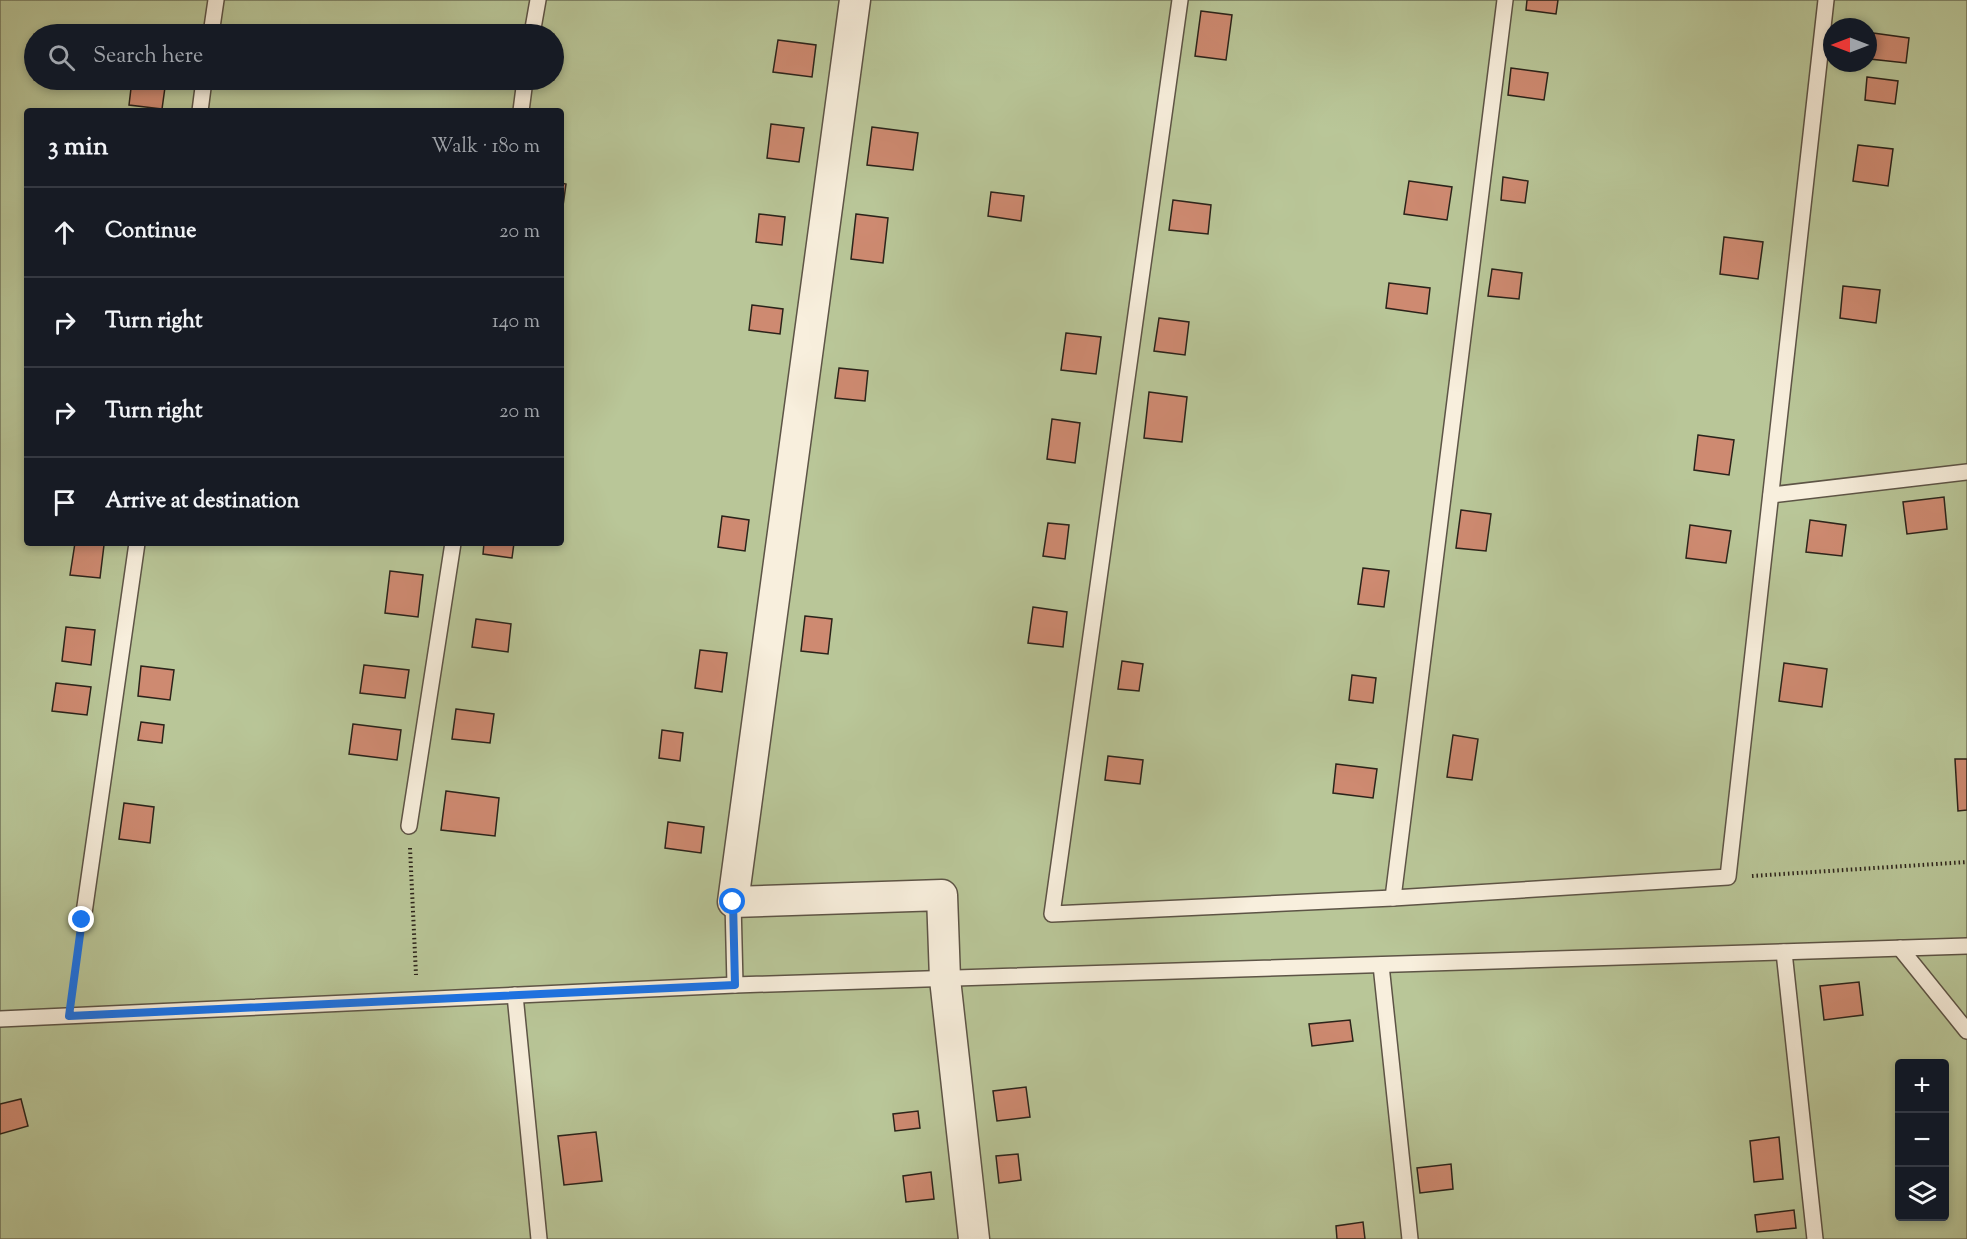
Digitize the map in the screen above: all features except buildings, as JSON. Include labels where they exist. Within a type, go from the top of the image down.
[{"type":"street","points":[[855,0],[733,902],[942,895],[945,979],[974,1239]]},
{"type":"lane","points":[[212,24],[216,0]]},
{"type":"lane","points":[[534,24],[538,0]]},
{"type":"lane","points":[[1180,0],[1053,914],[1393,898],[1728,877],[1826,0]]},
{"type":"lane","points":[[1393,898],[1505,0]]},
{"type":"lane","points":[[200,108],[203,90]]},
{"type":"lane","points":[[521,108],[524,90]]},
{"type":"lane","points":[[1771,495],[1967,472]]},
{"type":"lane","points":[[82,920],[137,546]]},
{"type":"lane","points":[[410,826],[453,546]]},
{"type":"lane","points":[[733,902],[735,985]]},
{"type":"lane","points":[[0,1019],[735,985],[1967,946]]},
{"type":"lane","points":[[1900,948],[1967,1030]]},
{"type":"lane","points":[[1784,952],[1815,1239]]},
{"type":"lane","points":[[1381,965],[1410,1239]]},
{"type":"lane","points":[[515,995],[539,1239]]},
{"type":"path","points":[[410,826],[417,1000]]},
{"type":"path","points":[[1728,877],[1967,862]]},
{"type":"path","points":[[69,1016],[82,920]]},
{"type":"green space","points":[[0,0],[1967,0],[1967,1239],[0,1239]]},
{"type":"route","points":[[82,920],[69,1016],[735,985],[733,902]]}]
